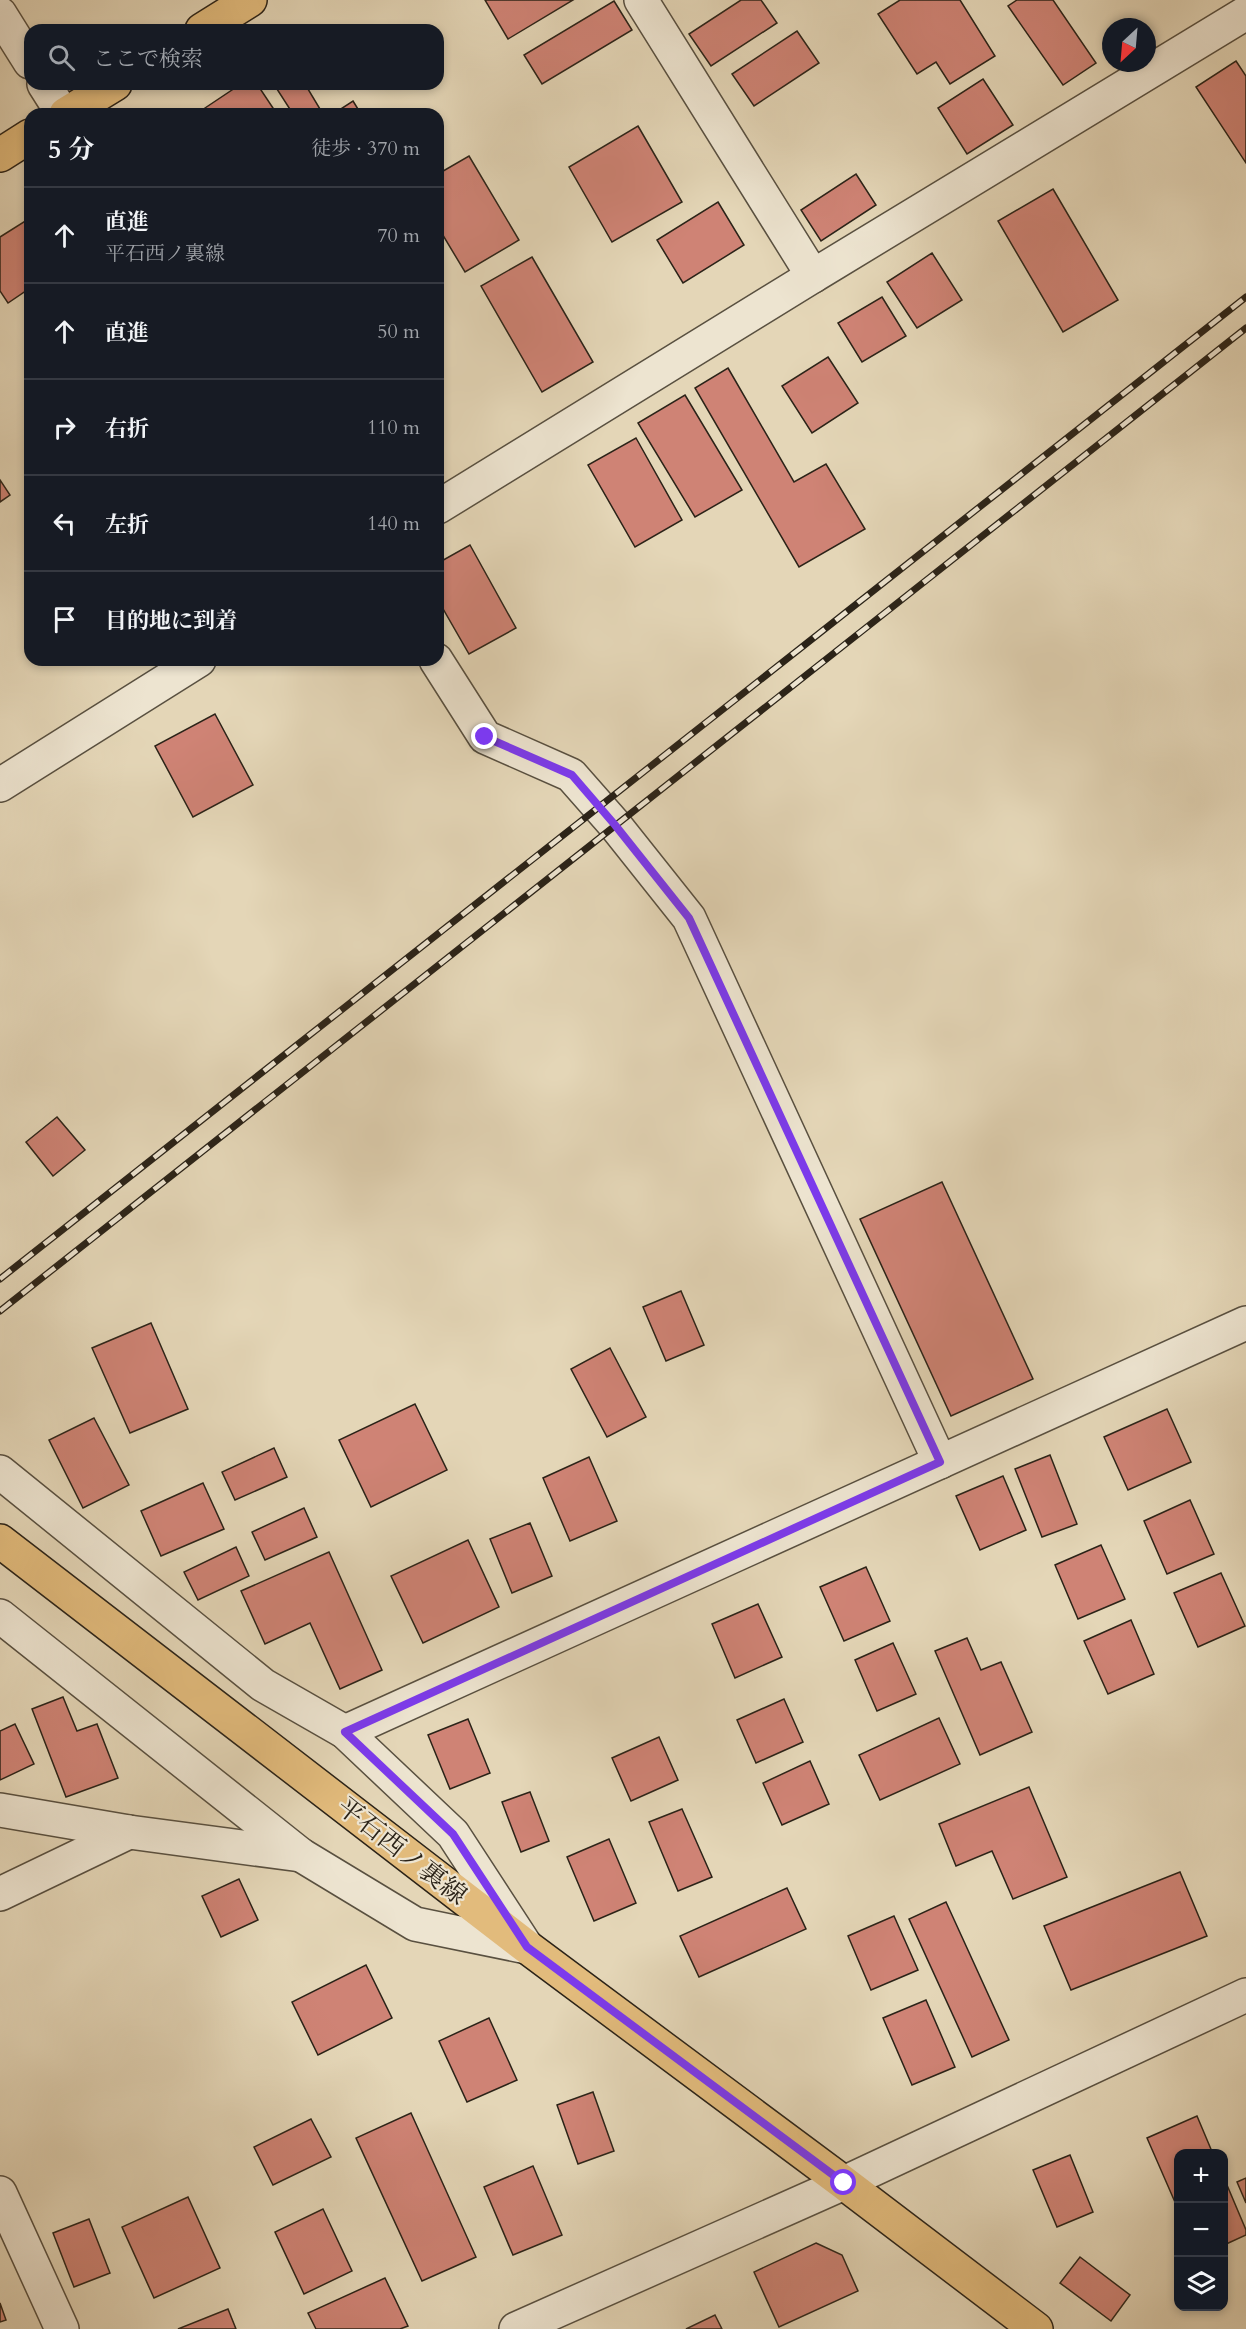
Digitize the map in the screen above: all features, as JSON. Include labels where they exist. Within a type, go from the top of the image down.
[{"type":"main road","points":[[212,24],[250,0]]},
{"type":"main road","points":[[0,155],[24,140]]},
{"type":"main road","name":"平石西ノ裏線","points":[[0,1541],[527,1947],[1036,2329]]},
{"type":"street","points":[[641,0],[813,276]]},
{"type":"street","points":[[444,503],[1246,13]]},
{"type":"street","points":[[0,14],[24,52]]},
{"type":"street","points":[[57,90],[88,105]]},
{"type":"street","points":[[0,785],[190,666]]},
{"type":"street","points":[[440,666],[485,737],[572,775],[689,918],[940,1462]]},
{"type":"street","points":[[345,1732],[1246,1323]]},
{"type":"street","points":[[0,1472],[263,1685],[345,1732],[453,1834],[527,1947]]},
{"type":"street","points":[[0,1616],[301,1855],[415,1924],[527,1947]]},
{"type":"street","points":[[0,1810],[129,1832],[301,1855]]},
{"type":"street","points":[[0,1894],[129,1832]]},
{"type":"street","points":[[530,2326],[844,2183],[1246,1995]]},
{"type":"street","points":[[0,2193],[62,2329]]},
{"type":"building","points":[[485,0],[573,0],[508,39]]},
{"type":"building","points":[[741,0],[761,0],[777,23],[711,66],[689,34]]},
{"type":"building","points":[[900,0],[960,0],[995,56],[950,84],[936,62],[917,74],[878,14]]},
{"type":"building","points":[[1017,0],[1053,0],[1096,63],[1063,85],[1008,6]]},
{"type":"building","points":[[614,1],[632,30],[542,84],[524,55]]},
{"type":"building","points":[[797,31],[819,63],[754,106],[732,74]]},
{"type":"building","points":[[1236,61],[1246,76],[1246,163],[1196,87]]},
{"type":"building","points":[[983,79],[1013,125],[967,154],[938,108]]},
{"type":"building","points":[[232,90],[261,90],[273,108],[205,108]]},
{"type":"building","points":[[278,90],[309,90],[319,108],[289,108]]},
{"type":"building","points":[[353,101],[357,108],[342,108]]},
{"type":"building","points":[[638,126],[682,202],[612,242],[569,167]]},
{"type":"building","points":[[469,156],[519,240],[465,272],[444,237],[444,171]]},
{"type":"building","points":[[856,174],[876,205],[821,241],[801,210]]},
{"type":"building","points":[[1053,189],[1118,300],[1063,332],[998,221]]},
{"type":"building","points":[[718,202],[744,245],[683,283],[657,240]]},
{"type":"building","points":[[24,222],[24,292],[8,303],[0,291],[0,237]]},
{"type":"building","points":[[932,253],[962,300],[917,328],[887,282]]},
{"type":"building","points":[[532,257],[593,362],[542,392],[481,286]]},
{"type":"building","points":[[882,297],[906,336],[862,362],[838,323]]},
{"type":"building","points":[[828,357],[858,403],[812,433],[782,386]]},
{"type":"building","points":[[728,368],[794,482],[826,464],[865,529],[799,567],[695,388]]},
{"type":"building","points":[[685,395],[742,490],[695,517],[638,423]]},
{"type":"building","points":[[636,438],[682,520],[635,547],[588,465]]},
{"type":"building","points":[[0,480],[10,495],[0,502]]},
{"type":"building","points":[[470,545],[516,628],[469,654],[444,610],[444,560]]},
{"type":"building","points":[[215,714],[253,785],[193,817],[155,746]]},
{"type":"building","points":[[57,1117],[85,1150],[53,1176],[26,1142]]},
{"type":"building","points":[[942,1182],[1033,1379],[951,1416],[860,1219]]},
{"type":"building","points":[[681,1291],[704,1345],[666,1361],[643,1307]]},
{"type":"building","points":[[151,1323],[188,1409],[130,1433],[92,1348]]},
{"type":"building","points":[[610,1348],[646,1417],[607,1437],[571,1369]]},
{"type":"building","points":[[415,1404],[447,1470],[371,1507],[339,1440]]},
{"type":"building","points":[[1167,1409],[1191,1462],[1128,1490],[1104,1437]]},
{"type":"building","points":[[94,1418],[129,1485],[83,1508],[49,1440]]},
{"type":"building","points":[[274,1448],[287,1477],[235,1500],[222,1472]]},
{"type":"building","points":[[1050,1455],[1077,1524],[1042,1537],[1015,1469]]},
{"type":"building","points":[[589,1457],[617,1521],[570,1541],[543,1478]]},
{"type":"building","points":[[1003,1476],[1026,1530],[980,1550],[956,1496]]},
{"type":"building","points":[[203,1483],[224,1529],[161,1556],[141,1511]]},
{"type":"building","points":[[1190,1500],[1214,1554],[1167,1574],[1144,1521]]},
{"type":"building","points":[[304,1508],[317,1537],[265,1560],[252,1532]]},
{"type":"building","points":[[530,1523],[552,1576],[512,1593],[490,1539]]},
{"type":"building","points":[[468,1540],[499,1607],[423,1643],[391,1576]]},
{"type":"building","points":[[1101,1545],[1125,1599],[1078,1619],[1055,1565]]},
{"type":"building","points":[[236,1547],[249,1576],[198,1600],[184,1572]]},
{"type":"building","points":[[329,1552],[382,1670],[340,1689],[310,1623],[265,1644],[241,1591]]},
{"type":"building","points":[[866,1567],[890,1621],[844,1641],[820,1587]]},
{"type":"building","points":[[1221,1573],[1245,1626],[1198,1647],[1174,1593]]},
{"type":"building","points":[[758,1604],[782,1657],[735,1678],[712,1624]]},
{"type":"building","points":[[1131,1620],[1154,1674],[1108,1694],[1084,1641]]},
{"type":"building","points":[[967,1638],[981,1670],[1001,1662],[1032,1732],[980,1755],[935,1651]]},
{"type":"building","points":[[893,1643],[916,1694],[877,1711],[855,1660]]},
{"type":"building","points":[[63,1697],[77,1731],[97,1724],[118,1778],[66,1797],[32,1709]]},
{"type":"building","points":[[784,1699],[803,1742],[756,1763],[737,1720]]},
{"type":"building","points":[[939,1718],[960,1764],[880,1800],[859,1755]]},
{"type":"building","points":[[468,1719],[490,1773],[450,1789],[428,1735]]},
{"type":"building","points":[[15,1724],[34,1764],[0,1780],[0,1731]]},
{"type":"building","points":[[659,1737],[678,1780],[631,1801],[612,1758]]},
{"type":"building","points":[[810,1761],[829,1804],[782,1825],[763,1783]]},
{"type":"building","points":[[1029,1787],[1067,1877],[1013,1899],[992,1851],[956,1866],[939,1824]]},
{"type":"building","points":[[530,1792],[549,1841],[521,1852],[502,1802]]},
{"type":"building","points":[[682,1809],[712,1877],[678,1891],[649,1822]]},
{"type":"building","points":[[609,1839],[636,1903],[594,1921],[567,1857]]},
{"type":"building","points":[[1180,1872],[1207,1936],[1071,1990],[1044,1926]]},
{"type":"building","points":[[239,1879],[258,1920],[221,1937],[202,1896]]},
{"type":"building","points":[[787,1888],[806,1929],[699,1977],[680,1936]]},
{"type":"building","points":[[946,1902],[1009,2040],[972,2057],[909,1919]]},
{"type":"building","points":[[894,1916],[918,1970],[871,1990],[848,1936]]},
{"type":"building","points":[[366,1965],[392,2018],[318,2055],[292,2002]]},
{"type":"building","points":[[926,2000],[955,2067],[912,2085],[883,2018]]},
{"type":"building","points":[[489,2018],[517,2080],[467,2102],[439,2041]]},
{"type":"building","points":[[593,2092],[614,2151],[578,2164],[557,2105]]},
{"type":"building","points":[[411,2113],[476,2257],[422,2281],[356,2138]]},
{"type":"building","points":[[1197,2116],[1211,2149],[1174,2149],[1174,2200],[1147,2138]]},
{"type":"building","points":[[311,2119],[331,2157],[273,2185],[254,2147]]},
{"type":"building","points":[[1070,2155],[1093,2212],[1057,2227],[1033,2170]]},
{"type":"building","points":[[533,2166],[562,2235],[513,2255],[484,2187]]},
{"type":"building","points":[[1246,2178],[1246,2203],[1237,2182]]},
{"type":"building","points":[[1228,2187],[1246,2230],[1246,2235],[1228,2243]]},
{"type":"building","points":[[188,2197],[220,2268],[154,2298],[122,2227]]},
{"type":"building","points":[[323,2209],[352,2271],[304,2294],[275,2232]]},
{"type":"building","points":[[89,2219],[110,2273],[74,2287],[53,2233]]},
{"type":"building","points":[[816,2243],[842,2255],[858,2291],[779,2327],[754,2272]]},
{"type":"building","points":[[1080,2257],[1130,2295],[1111,2321],[1060,2283]]},
{"type":"building","points":[[385,2278],[408,2326],[400,2329],[316,2329],[308,2313]]},
{"type":"building","points":[[0,2303],[6,2320],[0,2322]]},
{"type":"building","points":[[228,2309],[236,2329],[178,2329]]},
{"type":"building","points":[[715,2315],[722,2329],[686,2329]]},
{"type":"railway","points":[[0,1279],[1246,297]]},
{"type":"railway","points":[[0,1311],[1246,328]]},
{"type":"route","points":[[485,737],[572,775],[689,918],[940,1462],[345,1732],[453,1834],[527,1947],[844,2183]]}]
